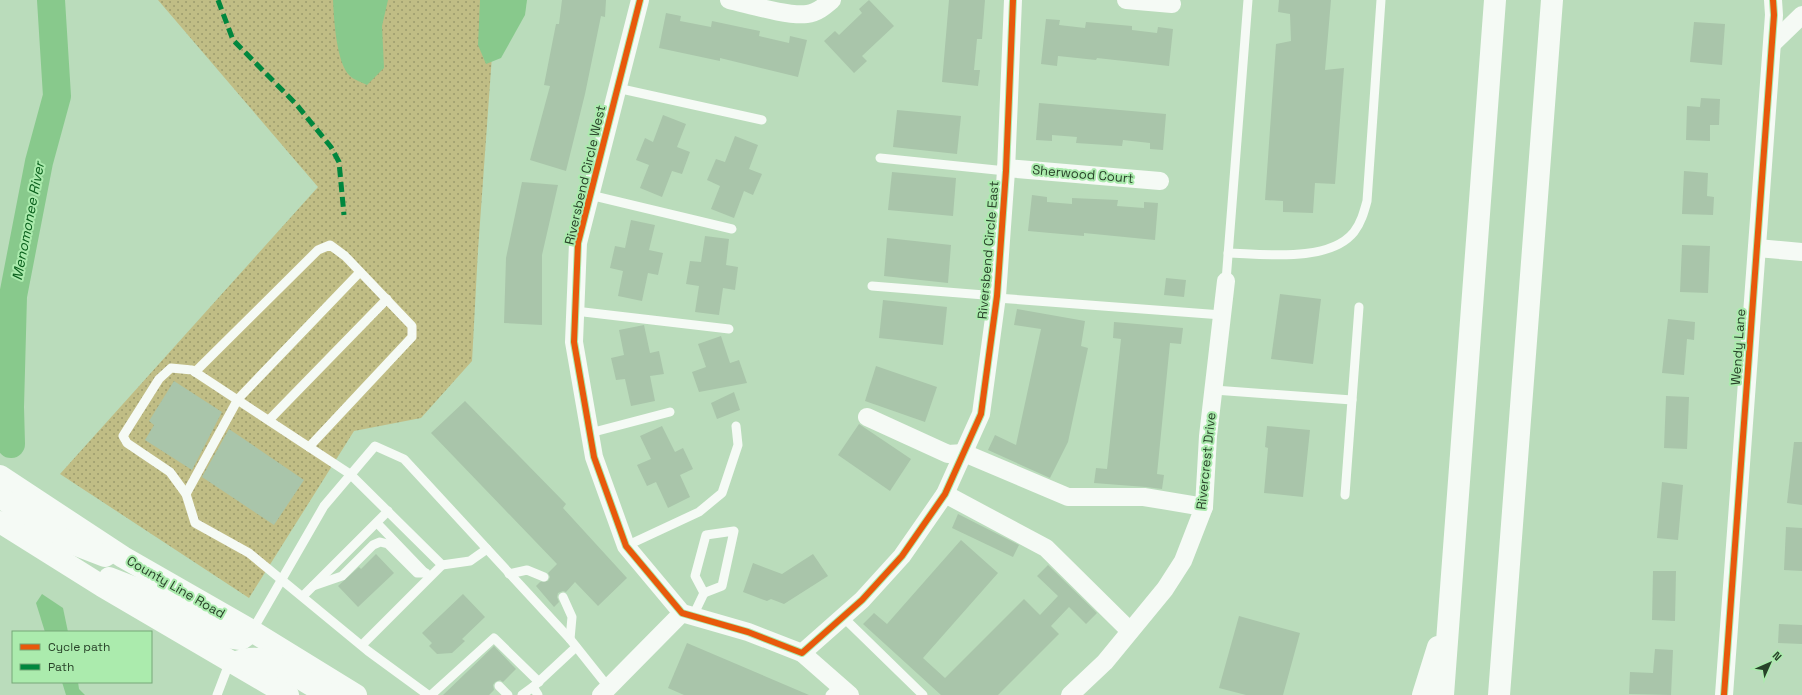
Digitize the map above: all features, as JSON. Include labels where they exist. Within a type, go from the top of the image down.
[{"type":"main road","points":[[1443,695],[1495,0]]},
{"type":"main road","points":[[1499,695],[1552,0]]},
{"type":"main road","name":"County Line Road","points":[[0,476],[123,557],[252,631],[356,695]]},
{"type":"main road","points":[[0,496],[66,541],[150,572]]},
{"type":"main road","points":[[0,522],[102,586],[288,695]]},
{"type":"main road","points":[[60,560],[145,592],[211,630],[227,637],[241,639],[252,631]]},
{"type":"main road","points":[[1423,695],[1450,607]]},
{"type":"main road","points":[[232,662],[252,631]]},
{"type":"main road","points":[[232,662],[257,658],[271,662],[317,690],[331,695]]},
{"type":"street","name":"Riversbend Circle West","points":[[640,0],[578,243],[574,342],[594,457],[626,546],[688,615]]},
{"type":"street","points":[[732,0],[789,13],[808,14],[824,7],[832,0]]},
{"type":"street","name":"Riversbend Circle East","points":[[945,494],[981,414],[997,297],[1006,169],[1013,0]]},
{"type":"street","points":[[1126,0],[1172,4]]},
{"type":"street","name":"Wendy Lane","points":[[1724,695],[1772,44],[1774,14],[1772,0]]},
{"type":"street","points":[[1772,44],[1802,15]]},
{"type":"street","name":"Sherwood Court","points":[[1006,169],[1160,181]]},
{"type":"street","points":[[1757,248],[1802,252]]},
{"type":"street","name":"Rivercrest Drive","points":[[1071,695],[1105,662],[1165,589],[1183,562],[1204,507],[1208,436],[1226,281]]},
{"type":"street","points":[[867,417],[948,454],[964,453],[1068,497],[1144,497],[1204,507]]},
{"type":"street","points":[[802,653],[862,600],[902,556],[945,494],[1046,548],[1130,631]]},
{"type":"street","points":[[605,692],[688,615],[748,632],[802,653],[840,692]]},
{"type":"lane","points":[[1226,281],[1248,0]]},
{"type":"lane","points":[[1228,253],[1291,254],[1320,252],[1338,244],[1353,232],[1363,217],[1367,201],[1381,0]]},
{"type":"lane","points":[[617,88],[762,120]]},
{"type":"lane","points":[[880,158],[1006,169]]},
{"type":"lane","points":[[590,195],[732,229]]},
{"type":"lane","points":[[195,372],[318,250],[330,245],[345,256],[412,326],[412,337],[309,447]]},
{"type":"lane","points":[[186,494],[238,399],[360,272]]},
{"type":"lane","points":[[872,286],[1222,316]]},
{"type":"lane","points":[[269,420],[387,299]]},
{"type":"lane","points":[[1345,495],[1359,307]]},
{"type":"lane","points":[[575,311],[729,329]]},
{"type":"lane","points":[[428,695],[362,645],[249,553],[195,523],[186,494],[170,472],[127,443],[124,436],[159,379],[171,368],[192,370],[350,474],[442,565]]},
{"type":"lane","points":[[1214,390],[1352,400]]},
{"type":"lane","points":[[590,433],[670,412]]},
{"type":"lane","points":[[626,546],[699,512],[722,493],[738,445],[736,426]]},
{"type":"lane","points":[[252,631],[324,506],[375,446],[404,460],[570,639],[605,692]]},
{"type":"lane","points":[[303,596],[388,511]]},
{"type":"lane","points":[[377,523],[428,575]]},
{"type":"lane","points":[[688,615],[704,593],[722,586],[734,531],[706,535],[695,576],[704,593]]},
{"type":"lane","points":[[313,586],[342,576],[373,545],[380,542],[388,544],[417,573],[428,575]]},
{"type":"lane","points":[[362,645],[428,575],[442,565],[470,561],[487,550]]},
{"type":"lane","points":[[509,574],[527,570],[544,577]]},
{"type":"lane","points":[[563,596],[572,617],[570,639]]},
{"type":"lane","points":[[843,617],[923,695]]},
{"type":"lane","points":[[431,695],[458,675],[494,638],[537,688]]},
{"type":"lane","points":[[522,695],[537,688],[576,647]]},
{"type":"lane","points":[[217,695],[232,662]]},
{"type":"lane","points":[[499,686],[508,695]]},
{"type":"shaded area","points":[[158,0],[496,0],[478,250],[472,361],[421,418],[354,431],[249,598],[60,474],[318,187]]},
{"type":"shaded area","points":[[333,0],[388,0],[382,26],[384,68],[367,85],[354,79],[345,70],[337,40]]},
{"type":"shaded area","points":[[480,0],[527,0],[525,15],[501,58],[486,64],[478,45]]},
{"type":"shaded area","points":[[42,594],[63,608],[68,631],[45,631],[36,603]]},
{"type":"shaded area","points":[[62,683],[78,683],[79,689],[85,695],[66,695]]},
{"type":"building","points":[[562,0],[606,0],[605,17],[601,16],[585,94],[566,171],[530,160],[550,86],[544,85],[556,24],[559,24]]},
{"type":"building","points":[[869,0],[894,26],[862,56],[867,61],[854,73],[824,41],[835,31],[839,35],[862,13],[859,9]]},
{"type":"building","points":[[949,0],[985,0],[982,39],[977,39],[974,70],[980,70],[978,86],[942,82]]},
{"type":"building","points":[[1279,0],[1331,0],[1325,70],[1344,68],[1335,184],[1315,183],[1313,213],[1283,212],[1283,201],[1265,200],[1276,44],[1291,41],[1290,14],[1278,12]]},
{"type":"building","points":[[666,13],[681,16],[680,21],[711,27],[712,21],[760,31],[759,36],[789,43],[790,36],[807,40],[798,77],[720,58],[720,61],[659,48]]},
{"type":"building","points":[[1046,19],[1060,20],[1059,25],[1085,28],[1086,22],[1132,26],[1132,30],[1157,33],[1158,27],[1173,29],[1169,66],[1097,58],[1096,60],[1058,56],[1057,66],[1041,64]]},
{"type":"building","points":[[1694,22],[1725,24],[1722,65],[1690,62]]},
{"type":"building","points":[[1701,98],[1720,99],[1719,125],[1710,125],[1710,141],[1686,140],[1687,106],[1700,107]]},
{"type":"building","points":[[1039,103],[1166,114],[1163,150],[1150,149],[1150,143],[1123,140],[1122,146],[1076,143],[1077,137],[1052,135],[1052,141],[1036,140]]},
{"type":"building","points":[[897,110],[961,116],[957,154],[893,147]]},
{"type":"building","points":[[663,115],[686,124],[677,147],[690,152],[682,174],[672,171],[662,197],[640,188],[649,165],[636,160],[645,138],[653,142]]},
{"type":"building","points":[[735,136],[758,145],[749,169],[762,174],[753,195],[744,191],[734,218],[711,209],[720,186],[707,180],[716,159],[725,162]]},
{"type":"building","points":[[1684,171],[1708,173],[1707,196],[1714,197],[1713,215],[1682,214]]},
{"type":"building","points":[[892,172],[956,178],[953,216],[888,210]]},
{"type":"building","points":[[522,182],[558,185],[542,255],[542,325],[504,323],[506,258]]},
{"type":"building","points":[[1032,195],[1047,197],[1047,202],[1072,204],[1072,198],[1118,200],[1117,206],[1144,208],[1144,202],[1158,203],[1155,240],[1084,233],[1084,236],[1028,231]]},
{"type":"building","points":[[631,220],[655,225],[649,250],[663,253],[658,275],[648,273],[642,301],[618,296],[623,271],[610,268],[615,246],[625,248]]},
{"type":"building","points":[[705,236],[729,239],[726,265],[738,267],[735,290],[723,288],[719,315],[695,312],[699,286],[686,284],[690,261],[701,262]]},
{"type":"building","points":[[887,238],[951,245],[948,283],[884,276]]},
{"type":"building","points":[[1682,245],[1710,246],[1708,293],[1680,292]]},
{"type":"building","points":[[1166,278],[1186,280],[1184,297],[1164,295]]},
{"type":"building","points":[[1280,294],[1321,299],[1313,364],[1271,359]]},
{"type":"building","points":[[883,300],[947,307],[943,345],[879,338]]},
{"type":"building","points":[[1017,309],[1085,321],[1081,346],[1088,348],[1068,442],[1050,478],[988,450],[995,435],[1016,445],[1041,329],[1014,325]]},
{"type":"building","points":[[1668,319],[1695,322],[1694,340],[1687,339],[1684,375],[1662,373]]},
{"type":"building","points":[[1114,322],[1183,328],[1181,344],[1170,343],[1157,474],[1164,475],[1162,489],[1094,483],[1096,468],[1107,469],[1121,339],[1113,338]]},
{"type":"building","points":[[644,325],[650,353],[659,351],[664,374],[650,376],[655,401],[631,406],[625,379],[616,380],[611,358],[624,355],[619,330]]},
{"type":"building","points":[[721,336],[730,363],[739,360],[747,383],[699,392],[692,372],[706,367],[698,344]]},
{"type":"building","points":[[876,366],[937,387],[925,422],[865,401]]},
{"type":"building","points":[[174,381],[222,412],[192,470],[145,440],[154,425],[149,421]]},
{"type":"building","points":[[734,392],[740,410],[717,419],[711,403]]},
{"type":"building","points":[[1666,396],[1689,397],[1687,449],[1664,448]]},
{"type":"building","points":[[465,401],[566,504],[563,508],[627,578],[598,606],[575,582],[566,592],[563,591],[558,593],[557,597],[559,602],[554,607],[536,586],[540,582],[548,581],[550,577],[548,573],[557,564],[431,433]]},
{"type":"building","points":[[859,424],[911,459],[890,491],[838,455]]},
{"type":"building","points":[[662,426],[675,452],[683,448],[693,469],[680,475],[690,497],[668,508],[656,482],[647,486],[637,465],[651,459],[640,436]]},
{"type":"building","points":[[1267,426],[1310,430],[1303,497],[1264,493],[1268,448],[1265,447]]},
{"type":"building","points":[[229,429],[304,480],[274,525],[202,477]]},
{"type":"building","points":[[1794,442],[1802,442],[1802,505],[1787,503]]},
{"type":"building","points":[[1662,482],[1683,485],[1678,540],[1657,538]]},
{"type":"building","points":[[958,514],[1019,545],[1013,557],[952,528]]},
{"type":"building","points":[[1786,527],[1802,528],[1802,571],[1784,570]]},
{"type":"building","points":[[961,540],[998,573],[923,658],[945,678],[1024,599],[1040,615],[1058,596],[1037,576],[1048,565],[1097,613],[1086,624],[1069,607],[1051,626],[1059,634],[998,695],[941,695],[863,624],[874,613],[887,624]]},
{"type":"building","points":[[376,554],[394,573],[358,607],[338,586],[359,567],[361,569]]},
{"type":"building","points":[[813,554],[828,576],[784,604],[771,599],[767,601],[743,592],[753,563],[782,574]]},
{"type":"building","points":[[1653,571],[1676,571],[1675,621],[1652,620]]},
{"type":"building","points":[[463,594],[485,617],[462,639],[465,641],[452,653],[437,654],[429,646],[432,643],[422,633]]},
{"type":"building","points":[[1239,616],[1300,633],[1283,695],[1246,695],[1219,688]]},
{"type":"building","points":[[1779,624],[1802,625],[1802,644],[1778,643]]},
{"type":"building","points":[[687,643],[809,695],[684,695],[668,688]]},
{"type":"building","points":[[494,646],[516,669],[503,682],[500,680],[495,682],[493,685],[494,690],[489,695],[443,695]]},
{"type":"building","points":[[1655,649],[1673,650],[1671,695],[1629,694],[1630,672],[1653,673]]},
{"type":"waterway","name":"Menomonee River","points":[[11,444],[10,407],[13,296],[39,162],[57,96],[51,0]]},
{"type":"marked path","points":[[218,0],[233,40],[296,104],[331,147],[339,162],[344,215]]},
{"type":"cycle path","points":[[640,0],[578,243],[574,342],[594,457],[626,546],[682,613],[748,632],[802,653],[862,600],[902,556],[945,494],[981,414],[997,296],[1006,171],[1013,0]]},
{"type":"cycle path","points":[[1724,695],[1774,15],[1773,0]]}]
